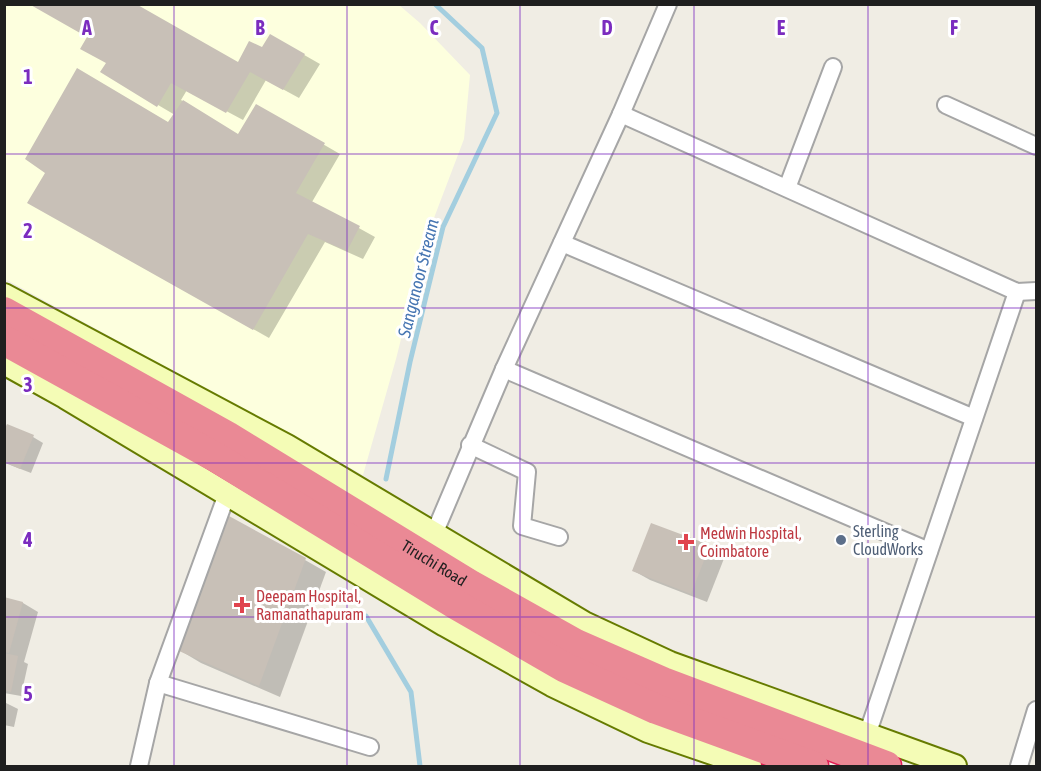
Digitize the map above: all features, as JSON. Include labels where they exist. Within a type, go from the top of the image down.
[{"type":"highway","name":"Tiruchi Road","points":[[4,312],[227,436],[462,594]]},
{"type":"highway","name":"Tiruchi Road","points":[[6,362],[217,458],[462,594],[663,682],[886,766]]},
{"type":"highway","points":[[462,594],[564,667],[656,709],[813,766]]},
{"type":"street","points":[[434,534],[470,445],[621,114],[668,4]]},
{"type":"street","points":[[787,188],[833,67]]},
{"type":"street","points":[[946,105],[1036,146]]},
{"type":"street","points":[[621,114],[1017,292],[1036,291]]},
{"type":"street","points":[[562,243],[974,418]]},
{"type":"street","points":[[867,735],[1017,292]]},
{"type":"street","points":[[4,295],[287,446],[585,623],[670,663],[955,766]]},
{"type":"street","points":[[6,362],[445,625],[552,685],[648,731],[750,766]]},
{"type":"street","points":[[504,369],[929,551]]},
{"type":"street","points":[[470,445],[527,472],[522,526],[559,537]]},
{"type":"street","points":[[139,766],[158,683],[227,494]]},
{"type":"street","points":[[158,683],[370,747]]},
{"type":"street","points":[[1019,766],[1036,710]]},
{"type":"shaded area","points":[[5,5],[399,5],[420,23],[470,75],[464,139],[426,239],[396,359],[363,475],[5,279]]},
{"type":"building","points":[[29,4],[136,4],[238,62],[249,41],[262,47],[270,34],[305,54],[283,90],[250,72],[226,113],[171,83],[157,107],[100,72],[106,63],[80,49],[87,37]]},
{"type":"building","points":[[77,68],[168,122],[183,100],[238,134],[256,104],[325,143],[296,193],[360,226],[347,251],[308,234],[253,330],[27,203],[45,173],[25,159]]},
{"type":"building","points":[[7,424],[34,435],[20,469],[4,462],[4,430]]},
{"type":"building","name":"Deepam Hospital, Ramanathapuram","points":[[229,516],[306,558],[259,686],[179,651]]},
{"type":"building","points":[[651,523],[710,545],[691,594],[632,571]]},
{"type":"building","points":[[4,597],[23,602],[9,653],[4,652]]},
{"type":"building","points":[[4,653],[18,656],[11,692],[4,690]]},
{"type":"waterway","name":"Sanganoor Stream","points":[[386,479],[410,362],[443,227],[497,113],[482,48],[435,4]]},
{"type":"waterway","name":"Sanganoor Stream","points":[[366,616],[411,692],[420,766]]},
{"type":"place","name":"Sterling CloudWorks","points":[[841,540]]},
{"type":"place","name":"Medwin Hospital, Coimbatore","points":[[686,542]]},
{"type":"place","name":"Deepam Hospital, Ramanathapuram","points":[[242,605]]}]
